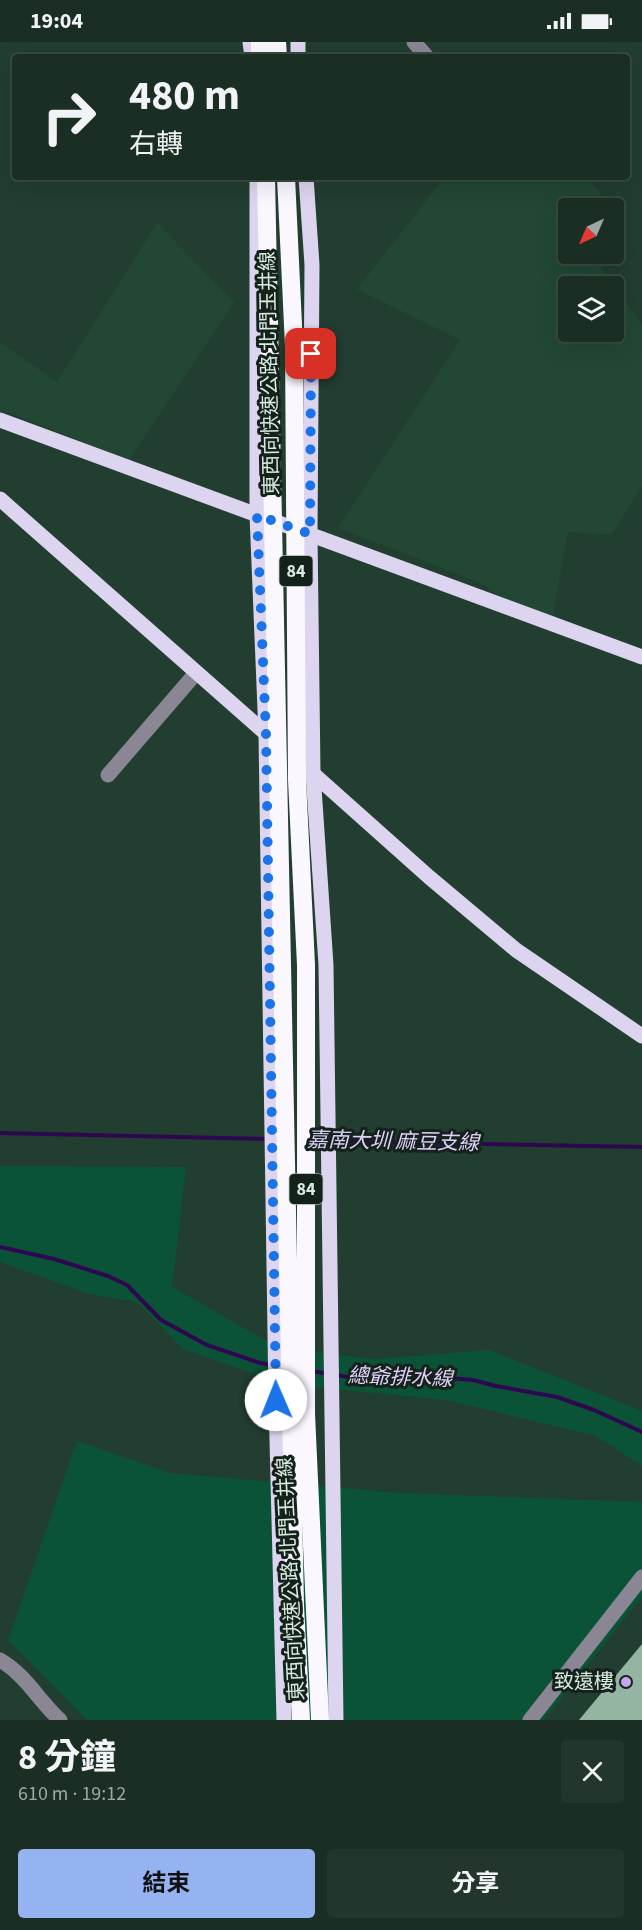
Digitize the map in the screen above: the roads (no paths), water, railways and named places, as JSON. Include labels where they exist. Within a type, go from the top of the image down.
[{"type":"highway","name":"東西向快速公路 北門玉井線","points":[[266,180],[299,1412],[320,1720]]},
{"type":"highway","name":"東西向快速公路 北門玉井線","points":[[286,180],[294,346],[297,780],[306,965],[295,1605],[301,1720]]},
{"type":"main road","points":[[257,180],[257,515],[266,734],[276,1400],[284,1720]]},
{"type":"main road","points":[[306,180],[312,265],[310,534],[313,773],[326,965],[330,1404],[336,1720]]},
{"type":"main road","points":[[0,420],[642,657]]},
{"type":"main road","points":[[0,499],[429,877],[516,950],[642,1036]]},
{"type":"street","points":[[414,42],[424,54]]},
{"type":"street","points":[[108,775],[196,673]]},
{"type":"street","points":[[530,1720],[642,1577]]},
{"type":"street","points":[[0,1660],[22,1676],[60,1720]]},
{"type":"waterway","name":"嘉南大圳 麻豆支線","points":[[0,1133],[269,1139]]},
{"type":"waterway","name":"嘉南大圳 麻豆支線","points":[[331,1141],[642,1147]]},
{"type":"waterway","name":"總爺排水線","points":[[0,1247],[54,1259],[108,1276],[127,1285],[161,1320],[207,1345],[272,1365]]},
{"type":"waterway","name":"總爺排水線","points":[[312,1371],[329,1374]]},
{"type":"waterway","name":"總爺排水線","points":[[336,1375],[366,1380],[424,1376],[473,1380],[557,1397],[594,1410],[642,1432]]},
{"type":"place","name":"致遠樓","points":[[626,1682]]}]
